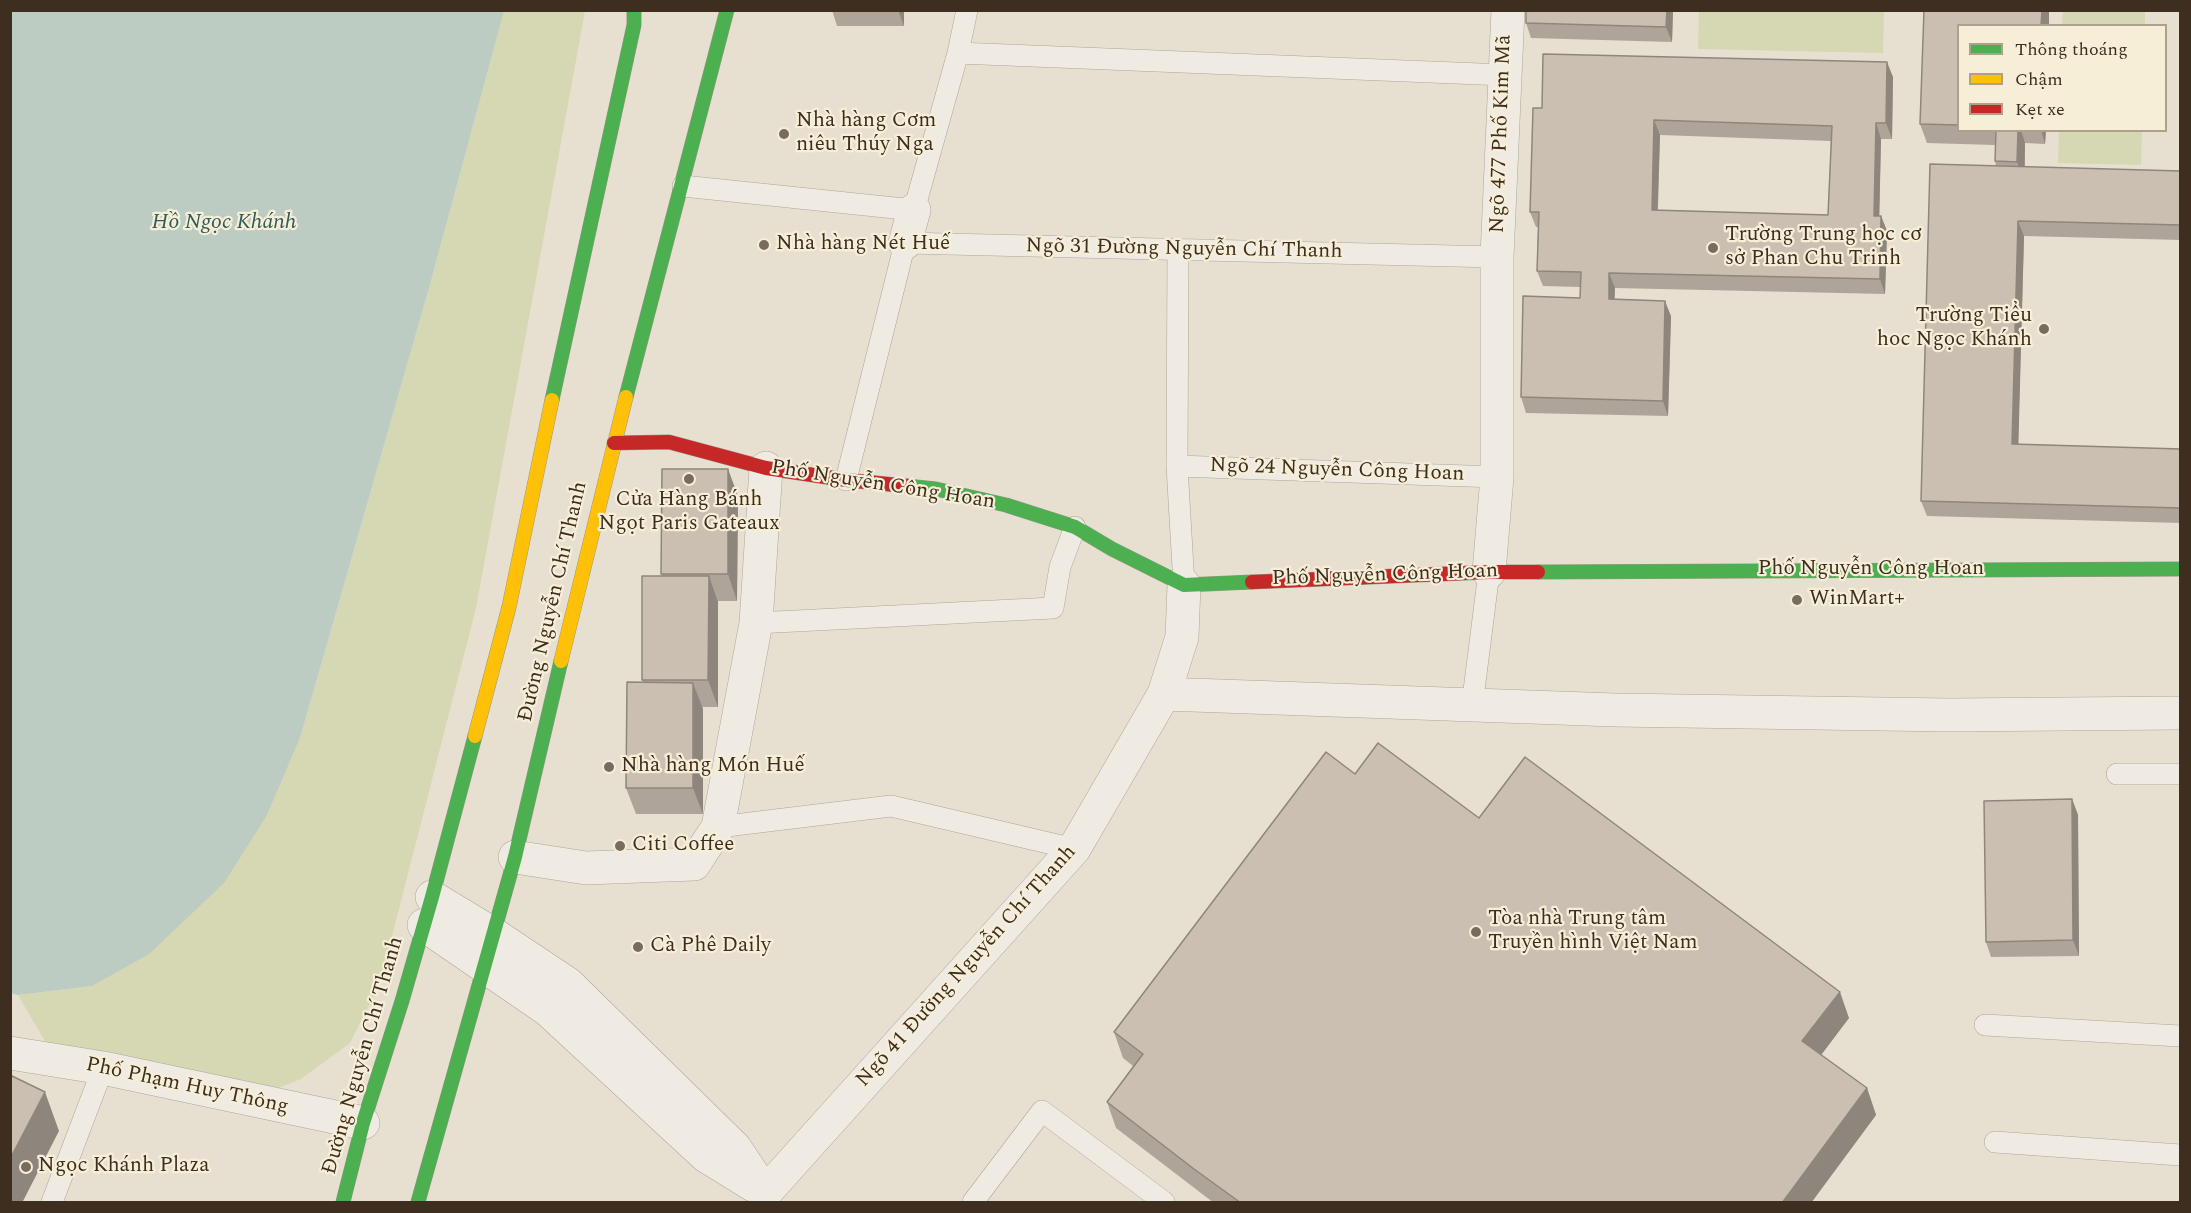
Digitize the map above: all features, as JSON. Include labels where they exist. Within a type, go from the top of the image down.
[{"type":"main road","name":"Đường Nguyễn Chí Thanh","points":[[343,1203],[363,1123],[428,911],[509,607],[634,25],[634,10]]},
{"type":"main road","points":[[634,25],[639,10]]},
{"type":"main road","points":[[718,39],[719,10]]},
{"type":"main road","name":"Đường Nguyễn Chí Thanh","points":[[418,1203],[515,857],[614,443],[683,186],[727,10]]},
{"type":"main road","name":"Phố Nguyễn Công Hoan","points":[[614,443],[669,442],[766,468],[846,480],[936,489],[1006,505],[1075,526],[1113,549],[1184,585],[1489,572],[2181,569]]},
{"type":"street","name":"Ngõ 477 Phố Kim Mã","points":[[1497,257],[1508,10]]},
{"type":"street","points":[[905,243],[914,210]]},
{"type":"street","points":[[1489,572],[1497,477],[1497,257]]},
{"type":"street","points":[[515,857],[586,868],[694,864],[718,827],[756,624],[766,468]]},
{"type":"street","name":"Ngõ 41 Đường Nguyễn Chí Thanh","points":[[771,1198],[1074,849],[1164,694],[1182,637],[1184,585]]},
{"type":"street","points":[[1164,694],[1472,706],[1949,715],[2181,713]]},
{"type":"street","points":[[428,911],[493,934],[568,984],[735,1148],[771,1198]]},
{"type":"street","points":[[428,911],[484,966],[548,1010],[706,1156],[771,1198]]},
{"type":"street","name":"Phố Phạm Huy Thông","points":[[10,1053],[103,1068],[363,1123]]},
{"type":"lane","points":[[683,186],[914,210],[958,53],[967,10]]},
{"type":"lane","points":[[958,53],[1505,75]]},
{"type":"lane","points":[[846,480],[905,243]]},
{"type":"lane","name":"Ngõ 31 Đường Nguyễn Chí Thanh","points":[[905,243],[1497,257]]},
{"type":"lane","points":[[1178,249],[1177,465],[1184,585]]},
{"type":"lane","name":"Ngõ 24 Nguyễn Công Hoan","points":[[1177,465],[1497,477]]},
{"type":"lane","points":[[756,624],[1053,608],[1060,567],[1075,526]]},
{"type":"lane","points":[[1472,706],[1489,572]]},
{"type":"lane","points":[[2117,774],[2181,774]]},
{"type":"lane","points":[[718,827],[891,806],[1074,849]]},
{"type":"lane","points":[[1985,1025],[2181,1036]]},
{"type":"lane","points":[[52,1203],[103,1068]]},
{"type":"lane","points":[[973,1203],[1042,1111],[1152,1199]]},
{"type":"lane","points":[[1995,1142],[2181,1155]]},
{"type":"green space","points":[[504,11],[585,11],[476,608],[380,983],[350,1043],[301,1079],[243,1102],[67,1079],[18,995],[92,986],[267,815],[300,738],[429,288]]},
{"type":"green space","points":[[1699,11],[1884,11],[1883,53],[1698,49]]},
{"type":"green space","points":[[2063,11],[2145,11],[2145,24],[2062,24]]},
{"type":"green space","points":[[2059,132],[2142,132],[2141,165],[2058,163]]},
{"type":"water","name":"Hồ Ngọc Khánh","points":[[10,11],[504,11],[429,288],[300,738],[267,815],[224,883],[149,954],[92,986],[18,995],[10,993]]},
{"type":"building","points":[[1526,10],[1667,10],[1666,27],[1526,23]]},
{"type":"building","points":[[1924,10],[2042,10],[2041,24],[1957,24],[1957,125],[1920,124]]},
{"type":"building","points":[[1543,54],[1887,62],[1886,123],[1876,123],[1874,216],[1881,216],[1880,279],[1609,273],[1609,299],[1665,301],[1663,401],[1521,397],[1523,296],[1580,298],[1581,272],[1537,271],[1539,212],[1530,212],[1533,108],[1542,108]],"holes":[[[1654,120],[1832,126],[1828,215],[1652,210]]]},
{"type":"building","points":[[1996,132],[2018,132],[2017,162],[1995,161]]},
{"type":"building","points":[[1930,164],[2181,171],[2181,225],[2018,221],[2012,444],[2181,449],[2181,508],[1921,501]]},
{"type":"building","points":[[662,469],[728,469],[728,574],[661,574]]},
{"type":"building","points":[[642,576],[709,576],[708,680],[642,680]]},
{"type":"building","points":[[627,682],[693,683],[693,788],[626,788]]},
{"type":"building","name":"Tòa nhà Trung tâm Truyền hình Việt Nam","points":[[1378,743],[1479,818],[1525,757],[1840,992],[1802,1041],[1867,1088],[1782,1203],[1241,1203],[1107,1102],[1143,1054],[1114,1032],[1326,752],[1355,774]]},
{"type":"building","points":[[2072,799],[2073,940],[1986,942],[1984,801]]},
{"type":"building","points":[[10,1075],[45,1092],[10,1159]]},
{"type":"traffic: fast","points":[[552,400],[634,25],[634,10]]},
{"type":"traffic: fast","points":[[626,397],[727,10]]},
{"type":"traffic: fast","points":[[907,486],[936,489],[1006,505],[1075,527],[1112,549],[1184,585],[1252,582]]},
{"type":"traffic: fast","points":[[1538,572],[2180,569]]},
{"type":"traffic: fast","points":[[418,1202],[515,857],[561,661]]},
{"type":"traffic: fast","points":[[343,1202],[363,1123],[432,897],[475,736]]},
{"type":"traffic: slow","points":[[561,661],[626,397]]},
{"type":"traffic: slow","points":[[475,736],[509,607],[552,400]]},
{"type":"traffic: jam","points":[[614,443],[669,442],[766,468],[907,486]]},
{"type":"traffic: jam","points":[[1252,582],[1538,572]]},
{"type":"place","name":"Nhà hàng Cơm niêu Thúy Nga","points":[[784,134]]},
{"type":"place","name":"Nhà hàng Nét Huế","points":[[764,245]]},
{"type":"place","name":"Trường Trung học cơ sở Phan Chu Trinh","points":[[1713,248]]},
{"type":"place","name":"Trường Tiểu hoc Ngọc Khánh","points":[[2044,329]]},
{"type":"place","name":"Cửa Hàng Bánh Ngọt Paris Gateaux","points":[[689,479]]},
{"type":"place","name":"WinMart+","points":[[1797,600]]},
{"type":"place","name":"Nhà hàng Món Huế","points":[[609,767]]},
{"type":"place","name":"Citi Coffee","points":[[620,846]]},
{"type":"place","name":"Tòa nhà Trung tâm Truyền hình Việt Nam","points":[[1476,932]]},
{"type":"place","name":"Cà Phê Daily","points":[[638,947]]},
{"type":"place","name":"Ngọc Khánh Plaza","points":[[26,1167]]}]
